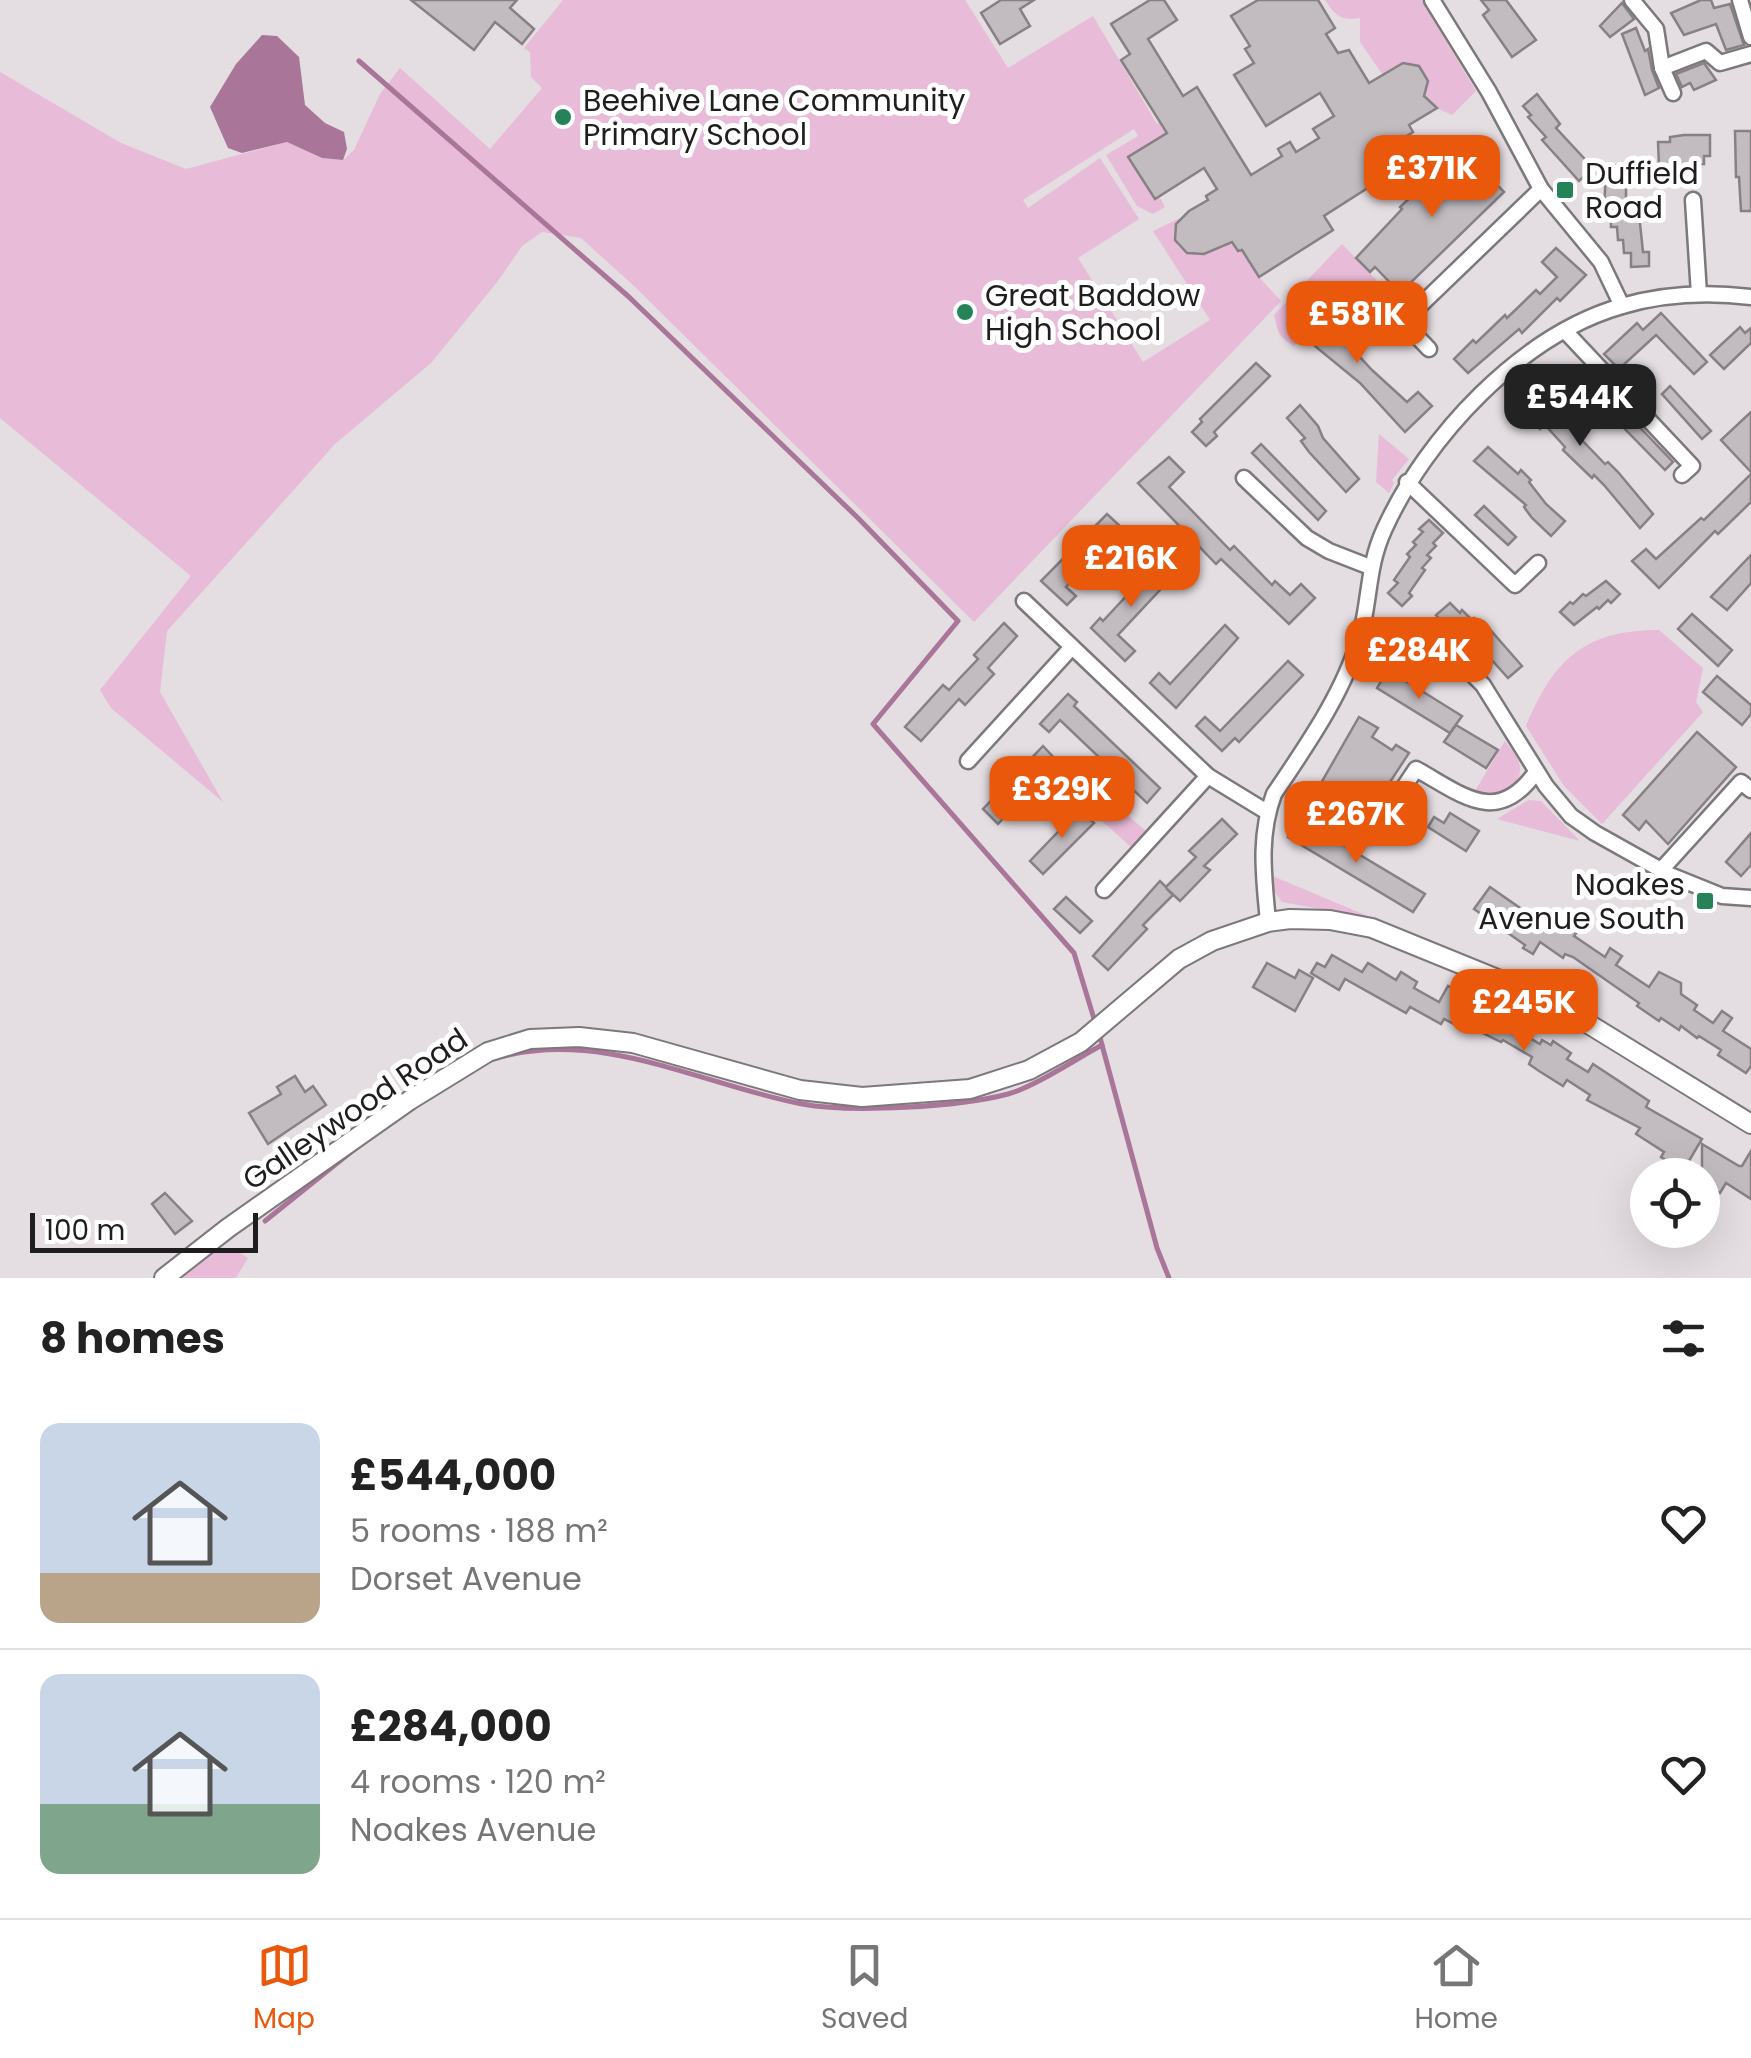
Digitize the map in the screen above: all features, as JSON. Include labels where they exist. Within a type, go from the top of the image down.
[{"type":"street","points":[[1432,0],[1542,189],[1602,262],[1622,306]]},
{"type":"street","points":[[1632,0],[1656,29],[1662,68],[1674,93]]},
{"type":"street","points":[[1740,0],[1751,37]]},
{"type":"street","points":[[1662,68],[1706,52],[1720,63],[1751,54]]},
{"type":"street","points":[[1403,322],[1542,189]]},
{"type":"street","points":[[1693,200],[1699,294]]},
{"type":"street","points":[[1268,922],[1262,865],[1267,812],[1274,794],[1334,698],[1361,632],[1370,566],[1407,482],[1436,442],[1512,368],[1546,342],[1622,306],[1699,294],[1751,297]]},
{"type":"street","points":[[1383,302],[1429,349]]},
{"type":"street","points":[[1566,332],[1692,465]]},
{"type":"street","points":[[1244,478],[1307,538],[1370,566]]},
{"type":"street","points":[[1407,482],[1516,584],[1538,563]]},
{"type":"street","points":[[1024,602],[1208,776],[1267,812]]},
{"type":"street","points":[[1361,632],[1410,640],[1458,660],[1483,685],[1536,772],[1571,816],[1662,869],[1722,896],[1751,898]]},
{"type":"street","points":[[968,761],[1072,647]]},
{"type":"street","points":[[1384,817],[1416,768],[1477,803],[1502,802],[1523,790],[1536,772]]},
{"type":"street","points":[[1104,890],[1208,776]]},
{"type":"street","points":[[1662,869],[1740,782],[1751,790]]},
{"type":"street","name":"Galleywood Road","points":[[164,1278],[378,1122],[488,1052],[530,1039],[579,1037],[633,1042],[800,1090],[862,1097],[970,1089],[1029,1070],[1082,1042],[1179,959],[1212,941],[1268,922],[1330,920],[1372,928],[1414,943],[1512,985],[1587,1023],[1751,1124]]},
{"type":"shaded area","points":[[563,0],[965,0],[1008,68],[1093,16],[1157,124],[1172,115],[1179,126],[1129,157],[1154,198],[1159,196],[1165,207],[1153,214],[1137,206],[1106,155],[1138,136],[1134,129],[1023,200],[1028,208],[1100,158],[1139,219],[1078,258],[1143,362],[1210,320],[1153,231],[1180,218],[1174,231],[1179,247],[1195,254],[1205,252],[1219,241],[1223,248],[1232,242],[1281,301],[974,622],[581,238],[542,232],[522,246],[431,363],[335,444],[167,631],[160,692],[223,802],[111,708],[100,690],[191,576],[0,418],[0,72],[121,143],[186,169],[287,142],[322,158],[343,160],[354,150],[380,94],[400,68],[490,149],[542,88],[531,77],[530,52],[524,48]]},
{"type":"shaded area","points":[[1325,0],[1421,0],[1476,91],[1452,115],[1437,108],[1424,96],[1428,81],[1419,67],[1403,63],[1383,75],[1360,42],[1360,18],[1339,16]]},
{"type":"shaded area","points":[[262,35],[277,36],[299,57],[305,105],[325,123],[344,132],[347,149],[343,160],[322,158],[287,142],[242,153],[228,148],[210,107],[236,64]]},
{"type":"shaded area","points":[[1342,244],[1385,289],[1362,309],[1332,281],[1289,324],[1302,337],[1294,346],[1280,334],[1274,315]]},
{"type":"shaded area","points":[[1379,434],[1409,459],[1392,480],[1389,493],[1376,482]]},
{"type":"shaded area","points":[[1659,630],[1703,668],[1696,702],[1703,712],[1602,824],[1564,786],[1526,726],[1548,683],[1575,653],[1611,636]]},
{"type":"shaded area","points":[[1505,741],[1519,762],[1515,783],[1503,791],[1475,791]]},
{"type":"shaded area","points":[[1097,790],[1146,831],[1131,847],[1084,805]]},
{"type":"shaded area","points":[[1529,800],[1541,801],[1580,841],[1497,819]]},
{"type":"shaded area","points":[[1270,875],[1370,917],[1282,902],[1272,888]]},
{"type":"shaded area","points":[[232,1248],[248,1258],[236,1278],[176,1278],[216,1249]]},
{"type":"building","points":[[411,0],[517,0],[510,8],[534,29],[522,44],[495,22],[474,50]]},
{"type":"building","points":[[1001,0],[1034,0],[1020,9],[1030,26],[1000,44],[981,13]]},
{"type":"building","points":[[1150,0],[1164,0],[1177,20],[1148,39],[1183,96],[1197,87],[1251,175],[1282,156],[1278,149],[1290,142],[1296,152],[1319,138],[1313,129],[1334,116],[1320,93],[1266,126],[1234,75],[1254,63],[1245,49],[1250,46],[1231,16],[1258,0],[1318,0],[1335,28],[1326,34],[1338,53],[1349,50],[1369,83],[1403,63],[1419,66],[1428,81],[1424,96],[1437,108],[1409,125],[1413,132],[1399,141],[1409,157],[1324,216],[1333,230],[1259,277],[1242,250],[1238,251],[1232,242],[1204,254],[1187,253],[1175,240],[1176,224],[1217,189],[1204,168],[1155,199],[1128,157],[1167,133],[1121,60],[1130,54],[1111,24]]},
{"type":"building","points":[[1481,0],[1506,0],[1536,40],[1512,57],[1483,15],[1489,10]]},
{"type":"building","points":[[1701,0],[1711,0],[1714,8],[1730,4],[1744,45],[1726,50],[1716,24],[1684,35],[1671,13]]},
{"type":"building","points":[[1622,3],[1634,19],[1610,37],[1600,26]]},
{"type":"building","points":[[1636,28],[1645,51],[1648,49],[1659,88],[1645,95],[1622,34]]},
{"type":"building","points":[[1704,63],[1716,80],[1694,90],[1690,83],[1682,87],[1676,74]]},
{"type":"building","points":[[1537,94],[1560,124],[1556,128],[1593,168],[1579,181],[1542,140],[1546,137],[1528,117],[1531,115],[1523,106]]},
{"type":"building","points":[[1735,131],[1751,131],[1751,211],[1741,211]]},
{"type":"building","points":[[1710,135],[1710,156],[1704,156],[1704,164],[1659,166],[1658,142],[1670,142],[1670,137]]},
{"type":"building","points":[[1468,144],[1488,165],[1483,170],[1504,192],[1400,293],[1375,267],[1370,272],[1356,258],[1400,207]]},
{"type":"building","points":[[1606,165],[1646,166],[1647,185],[1626,185],[1626,213],[1639,214],[1643,252],[1649,252],[1649,266],[1631,267],[1631,253],[1624,253],[1617,227],[1611,227],[1611,214],[1604,214]]},
{"type":"building","points":[[1556,248],[1586,275],[1522,333],[1519,329],[1468,373],[1454,359],[1473,340],[1476,343],[1505,315],[1507,318],[1536,290],[1540,294],[1557,277],[1542,262]]},
{"type":"building","points":[[1314,298],[1327,311],[1322,316],[1372,370],[1407,402],[1418,392],[1432,406],[1405,432],[1360,383],[1288,324]]},
{"type":"building","points":[[1661,313],[1707,362],[1694,374],[1656,335],[1619,369],[1604,354],[1637,323],[1643,330]]},
{"type":"building","points":[[1740,327],[1745,333],[1751,328],[1751,343],[1724,369],[1710,355]]},
{"type":"building","points":[[1256,363],[1270,376],[1214,432],[1217,436],[1206,446],[1192,432]]},
{"type":"building","points":[[1544,378],[1557,391],[1548,399],[1653,514],[1640,528],[1604,485],[1563,450],[1565,447],[1545,425],[1540,429],[1514,402]]},
{"type":"building","points":[[1670,386],[1711,431],[1702,439],[1662,394]]},
{"type":"building","points":[[1300,405],[1359,479],[1346,492],[1309,452],[1301,441],[1305,438],[1287,418]]},
{"type":"building","points":[[1751,412],[1751,472],[1721,440]]},
{"type":"building","points":[[1627,414],[1673,462],[1665,470],[1619,423]]},
{"type":"building","points":[[1261,444],[1326,511],[1318,520],[1252,453]]},
{"type":"building","points":[[1488,447],[1518,474],[1521,470],[1546,504],[1565,521],[1551,536],[1532,518],[1526,505],[1474,461]]},
{"type":"building","points":[[1169,457],[1184,472],[1169,487],[1230,550],[1234,546],[1272,585],[1275,581],[1290,595],[1301,584],[1315,598],[1289,624],[1221,559],[1216,564],[1138,483]]},
{"type":"building","points":[[1751,474],[1751,502],[1718,534],[1715,531],[1659,588],[1632,561],[1646,549],[1656,559]]},
{"type":"building","points":[[1484,506],[1516,537],[1508,545],[1475,515]]},
{"type":"building","points":[[1107,514],[1122,528],[1066,587],[1076,596],[1067,605],[1041,581]]},
{"type":"building","points":[[1429,520],[1443,533],[1427,555],[1431,558],[1409,593],[1412,596],[1402,606],[1388,593],[1398,583],[1394,580],[1416,545],[1413,542],[1423,532],[1419,529]]},
{"type":"building","points":[[1751,555],[1751,583],[1727,610],[1711,597]]},
{"type":"building","points":[[1158,562],[1173,576],[1118,635],[1135,651],[1125,661],[1091,628],[1100,618],[1103,621]]},
{"type":"building","points":[[1606,581],[1620,594],[1611,603],[1608,600],[1574,625],[1560,612],[1570,602],[1573,604]]},
{"type":"building","points":[[1450,603],[1460,613],[1462,610],[1483,627],[1486,625],[1522,666],[1508,678],[1472,638],[1469,641],[1448,623],[1446,626],[1436,615]]},
{"type":"building","points":[[1692,614],[1732,650],[1718,666],[1678,629]]},
{"type":"building","points":[[1004,623],[1017,636],[988,668],[994,674],[965,705],[959,699],[921,741],[905,727],[943,685],[949,690]]},
{"type":"building","points":[[1225,625],[1238,638],[1176,708],[1150,683],[1159,673],[1170,684]]},
{"type":"building","points":[[1288,661],[1303,675],[1239,742],[1235,738],[1222,751],[1196,726],[1205,717],[1220,731]]},
{"type":"building","points":[[1388,670],[1462,716],[1450,733],[1377,688]]},
{"type":"building","points":[[1717,676],[1751,705],[1751,714],[1742,725],[1703,692]]},
{"type":"building","points":[[1068,694],[1077,702],[1074,706],[1160,788],[1147,803],[1060,720],[1049,732],[1040,724]]},
{"type":"building","points":[[1359,717],[1378,728],[1372,737],[1392,750],[1396,745],[1409,753],[1369,814],[1339,796],[1336,802],[1317,790]]},
{"type":"building","points":[[1456,725],[1498,750],[1486,768],[1444,742]]},
{"type":"building","points":[[1697,732],[1736,767],[1668,844],[1646,821],[1639,830],[1623,815]]},
{"type":"building","points":[[1043,746],[1057,761],[998,824],[983,809]]},
{"type":"building","points":[[1080,809],[1094,823],[1043,874],[1030,861]]},
{"type":"building","points":[[1450,813],[1479,831],[1466,851],[1428,827],[1434,817],[1444,823]]},
{"type":"building","points":[[1222,819],[1237,834],[1204,866],[1210,870],[1180,901],[1166,888],[1173,895],[1143,925],[1147,929],[1108,970],[1093,956],[1160,881],[1166,887],[1196,857],[1189,851]]},
{"type":"building","points":[[1300,819],[1425,894],[1413,912],[1288,837]]},
{"type":"building","points":[[1751,833],[1751,865],[1741,876],[1726,862]]},
{"type":"building","points":[[1490,887],[1553,931],[1556,927],[1561,930],[1569,919],[1581,927],[1574,936],[1605,957],[1610,948],[1622,956],[1616,965],[1649,987],[1659,972],[1681,983],[1681,994],[1697,1005],[1694,1010],[1713,1023],[1722,1011],[1732,1018],[1723,1031],[1751,1049],[1751,1066],[1746,1073],[1718,1055],[1721,1050],[1699,1036],[1681,1026],[1679,1030],[1661,1018],[1659,1021],[1573,957],[1565,954],[1563,958],[1540,942],[1533,954],[1523,948],[1525,945],[1474,909]]},
{"type":"building","points":[[1066,897],[1092,921],[1080,933],[1054,909]]},
{"type":"building","points":[[1332,955],[1362,972],[1368,963],[1396,980],[1401,972],[1417,982],[1414,988],[1439,1002],[1448,986],[1460,992],[1455,1000],[1479,1013],[1481,1010],[1540,1044],[1542,1040],[1551,1045],[1553,1041],[1571,1053],[1567,1059],[1588,1072],[1593,1064],[1649,1101],[1646,1107],[1702,1139],[1691,1158],[1663,1158],[1664,1152],[1636,1134],[1640,1128],[1587,1100],[1590,1095],[1567,1080],[1563,1086],[1539,1071],[1529,1064],[1532,1057],[1503,1040],[1444,1019],[1441,1024],[1410,1007],[1406,1013],[1345,979],[1339,990],[1311,973],[1317,963],[1325,967]]},
{"type":"building","points":[[1267,963],[1295,978],[1299,970],[1313,978],[1295,1011],[1253,987]]},
{"type":"building","points":[[295,1076],[305,1092],[313,1086],[326,1105],[268,1144],[249,1113],[281,1094],[277,1087]]},
{"type":"building","points":[[1702,1144],[1739,1166],[1751,1151],[1751,1199],[1726,1183],[1720,1193],[1720,1158],[1702,1158]]},
{"type":"building","points":[[165,1193],[192,1221],[175,1234],[152,1204]]},
{"type":"waterway","points":[[359,61],[629,297],[858,518],[958,621],[873,724],[1074,953],[1095,1022]]},
{"type":"waterway","points":[[1099,1033],[1102,1045]]},
{"type":"waterway","points":[[504,1056],[542,1050],[617,1055],[802,1104],[876,1108],[934,1105],[1008,1094],[1102,1045],[1157,1248],[1169,1278]]},
{"type":"waterway","points":[[265,1221],[356,1148]]},
{"type":"place","name":"Beehive Lane Community Primary School","points":[[563,117]]},
{"type":"place","name":"Duffield Road","points":[[1565,190]]},
{"type":"place","name":"Great Baddow High School","points":[[965,312]]},
{"type":"place","name":"Noakes Avenue South","points":[[1705,901]]}]
